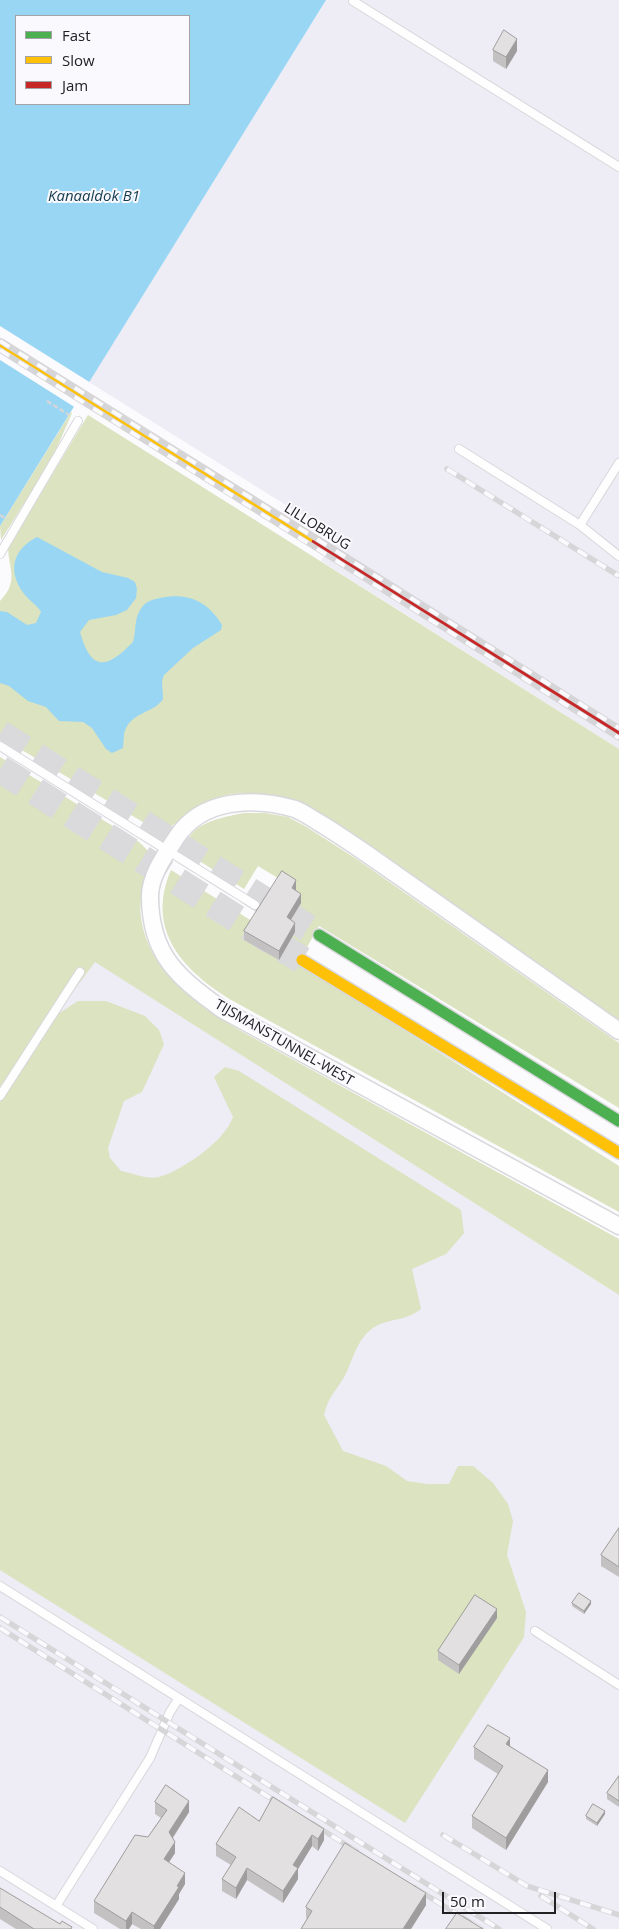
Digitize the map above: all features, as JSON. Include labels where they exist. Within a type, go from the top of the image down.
[{"type":"main road","name":"LILLOBRUG","points":[[0,345],[619,733]]},
{"type":"main road","points":[[319,935],[619,1122]]},
{"type":"main road","points":[[302,960],[619,1153]]},
{"type":"street","name":"TIJSMANSTUNNEL-WEST","points":[[619,1032],[367,854],[297,810],[262,801],[220,806],[190,821],[168,851],[150,890],[150,919],[162,953],[186,983],[223,1010],[619,1226]]},
{"type":"lane","points":[[354,1],[619,167]]},
{"type":"lane","points":[[0,554],[78,421]]},
{"type":"lane","points":[[459,449],[580,525],[619,556]]},
{"type":"lane","points":[[580,525],[619,463]]},
{"type":"lane","points":[[0,746],[255,905]]},
{"type":"lane","points":[[0,1096],[80,972]]},
{"type":"lane","points":[[0,1586],[547,1929]]},
{"type":"lane","points":[[535,1631],[619,1684]]},
{"type":"lane","points":[[56,1906],[150,1758],[170,1712],[179,1698]]},
{"type":"lane","points":[[0,1871],[93,1929]]},
{"type":"path","points":[[47,401],[78,421]]},
{"type":"shaded area","points":[[326,0],[619,0],[619,749],[321,561],[337,537],[89,382]]},
{"type":"shaded area","points":[[0,901],[619,1295],[619,1929],[0,1929]]},
{"type":"green space","points":[[71,412],[52,459],[1,540],[0,526]]},
{"type":"green space","points":[[88,415],[619,749],[619,1023],[306,807],[278,798],[250,793],[221,796],[207,801],[194,809],[166,830],[158,831],[0,737],[0,601],[6,594],[12,575],[8,548]]},
{"type":"green space","points":[[0,757],[139,842],[148,851],[150,859],[146,872],[141,907],[141,918],[146,938],[154,955],[165,971],[192,998],[241,1031],[619,1239],[619,1295],[95,962],[55,1016],[78,1001],[106,1001],[145,1016],[159,1030],[164,1044],[142,1092],[124,1101],[108,1148],[110,1158],[121,1171],[145,1177],[159,1177],[191,1161],[221,1136],[233,1117],[214,1077],[225,1067],[239,1071],[461,1210],[464,1233],[446,1254],[412,1269],[421,1309],[410,1316],[378,1325],[365,1335],[356,1349],[347,1372],[329,1400],[324,1415],[343,1451],[386,1466],[407,1481],[427,1484],[449,1484],[458,1466],[473,1466],[493,1483],[508,1504],[513,1521],[507,1555],[526,1612],[524,1637],[405,1823],[0,1570]]},
{"type":"green space","points":[[244,813],[265,813],[288,817],[305,826],[358,860],[619,1043],[619,1108],[319,926],[298,963],[619,1166],[619,1212],[233,1001],[199,976],[185,962],[174,947],[166,930],[163,912],[164,892],[171,870],[255,923],[287,926],[292,897],[296,889],[258,866],[244,889],[193,857],[189,846],[190,838],[195,831],[213,821]]},
{"type":"water","name":"Kanaaldok B1","points":[[0,0],[326,0],[0,526]]},
{"type":"water","points":[[37,537],[102,572],[128,578],[135,582],[137,589],[136,598],[127,610],[116,615],[89,620],[80,632],[84,645],[94,660],[100,662],[115,658],[133,642],[136,619],[143,606],[151,600],[179,596],[196,600],[210,610],[222,625],[221,630],[193,648],[164,675],[162,681],[163,699],[155,707],[130,722],[124,732],[123,748],[112,753],[106,749],[92,728],[83,722],[59,721],[46,707],[28,701],[9,686],[0,683],[0,611],[7,612],[27,625],[36,623],[41,612],[19,586],[14,570],[17,555],[22,548]]},
{"type":"pier","points":[[0,326],[91,383],[76,408],[0,360]]},
{"type":"building","points":[[504,30],[517,39],[506,57],[493,50]]},
{"type":"building","points":[[282,871],[296,880],[292,888],[301,894],[287,917],[295,923],[279,951],[244,931]]},
{"type":"building","points":[[619,1528],[619,1567],[601,1555]]},
{"type":"building","points":[[579,1593],[591,1601],[584,1611],[572,1603]]},
{"type":"building","points":[[475,1595],[497,1609],[459,1665],[438,1651]]},
{"type":"building","points":[[488,1725],[510,1738],[506,1744],[548,1770],[506,1838],[472,1816],[503,1766],[474,1747]]},
{"type":"building","points":[[619,1776],[619,1801],[607,1793]]},
{"type":"building","points":[[166,1785],[189,1801],[169,1832],[175,1842],[164,1859],[185,1873],[177,1886],[179,1887],[154,1926],[132,1912],[126,1921],[94,1901],[135,1835],[148,1837],[167,1810],[155,1802]]},
{"type":"building","points":[[273,1797],[324,1829],[318,1839],[312,1835],[293,1865],[298,1868],[283,1891],[247,1868],[236,1888],[222,1879],[236,1857],[216,1844],[239,1807],[259,1821]]},
{"type":"building","points":[[593,1804],[605,1811],[597,1823],[586,1816]]},
{"type":"building","points":[[345,1843],[426,1893],[403,1929],[301,1929],[312,1911],[306,1907]]},
{"type":"building","points":[[0,1888],[60,1924],[62,1921],[72,1927],[71,1929],[34,1929],[0,1907]]},
{"type":"building","points":[[457,1913],[483,1929],[446,1929]]},
{"type":"tunnel","points":[[0,734],[319,935]]},
{"type":"tunnel","points":[[0,769],[302,960]]},
{"type":"railway","points":[[0,341],[619,728]]},
{"type":"railway","points":[[0,350],[619,738]]},
{"type":"railway","points":[[447,469],[619,576]]},
{"type":"railway","points":[[0,1617],[499,1929]]},
{"type":"railway","points":[[0,1628],[283,1806]]},
{"type":"railway","points":[[313,1824],[356,1851]]},
{"type":"railway","points":[[443,1835],[527,1886],[619,1915]]},
{"type":"railway","points":[[415,1888],[481,1929]]},
{"type":"railway","points":[[541,1896],[593,1929]]},
{"type":"traffic: fast","points":[[319,935],[619,1121]]},
{"type":"traffic: slow","points":[[0,345],[317,543]]},
{"type":"traffic: slow","points":[[302,960],[619,1153]]},
{"type":"traffic: jam","points":[[317,543],[619,733]]}]
